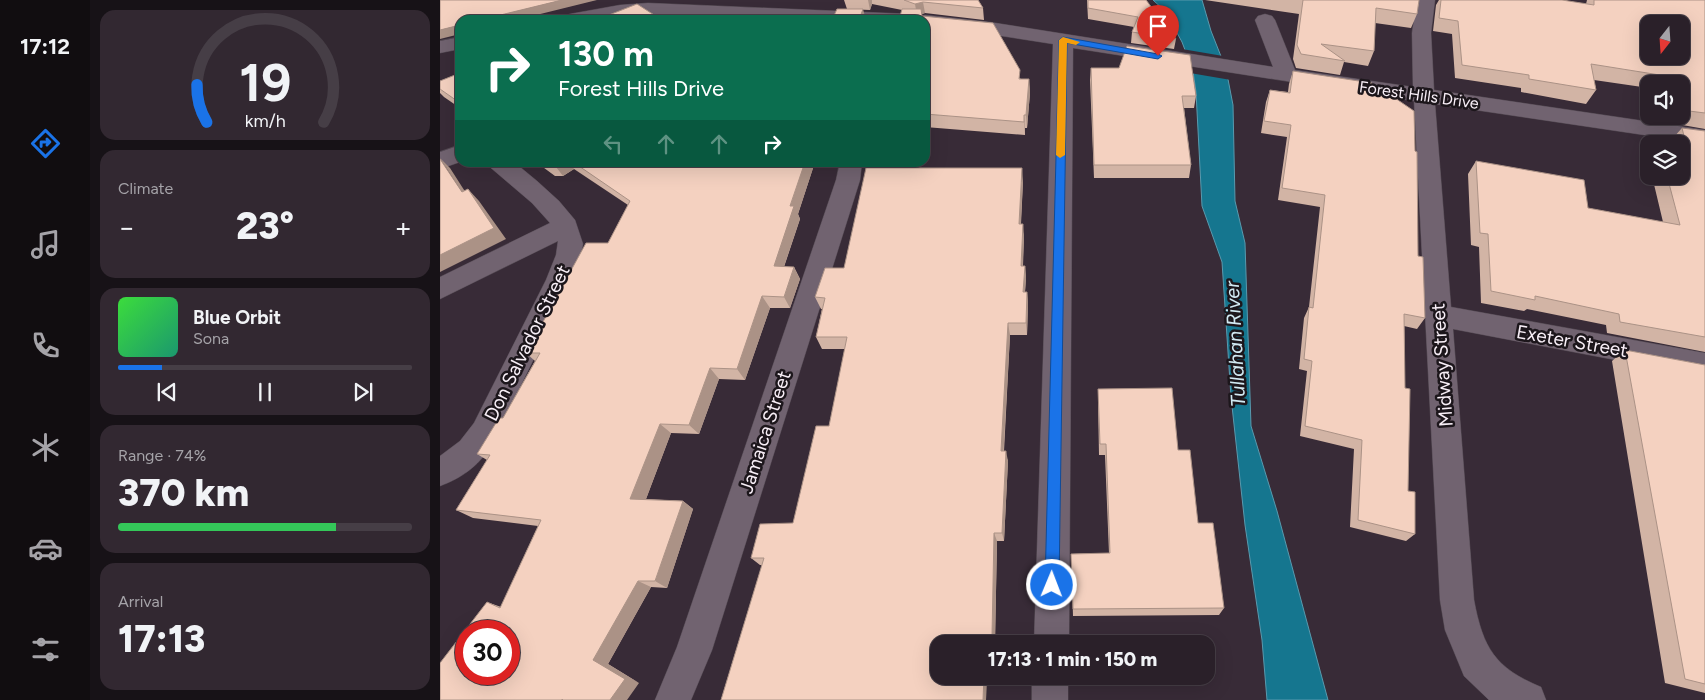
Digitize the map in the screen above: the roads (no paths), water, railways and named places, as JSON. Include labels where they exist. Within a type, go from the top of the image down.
[{"type":"street","name":"Midway Street","points":[[1426,0],[1422,9],[1424,95],[1457,600],[1462,630],[1477,663],[1505,690],[1528,700]]},
{"type":"street","points":[[598,15],[620,11],[722,15]]},
{"type":"street","points":[[1265,20],[1287,76]]},
{"type":"street","name":"Forest Hills Drive","points":[[930,22],[989,28],[1177,60],[1705,137]]},
{"type":"street","points":[[1051,635],[1063,40]]},
{"type":"street","points":[[440,47],[455,44]]},
{"type":"street","points":[[440,161],[455,155]]},
{"type":"street","points":[[440,289],[566,226],[552,210],[505,167]]},
{"type":"street","name":"Jamaica Street","points":[[673,700],[697,641],[848,180],[850,167]]},
{"type":"street","name":"Don Salvador Street","points":[[440,472],[465,458],[476,446],[484,432],[559,280],[567,258],[570,240],[566,226]]},
{"type":"street","name":"Exeter Street","points":[[1439,316],[1705,365]]},
{"type":"street","points":[[1050,685],[1050,700]]},
{"type":"water","name":"Tullahan River","points":[[1153,0],[1202,0],[1211,31],[1226,69],[1233,105],[1235,201],[1245,243],[1251,426],[1277,511],[1328,700],[1267,700],[1262,640],[1245,525],[1231,397],[1222,262],[1202,206],[1196,92],[1193,71],[1182,42],[1165,11]]}]
